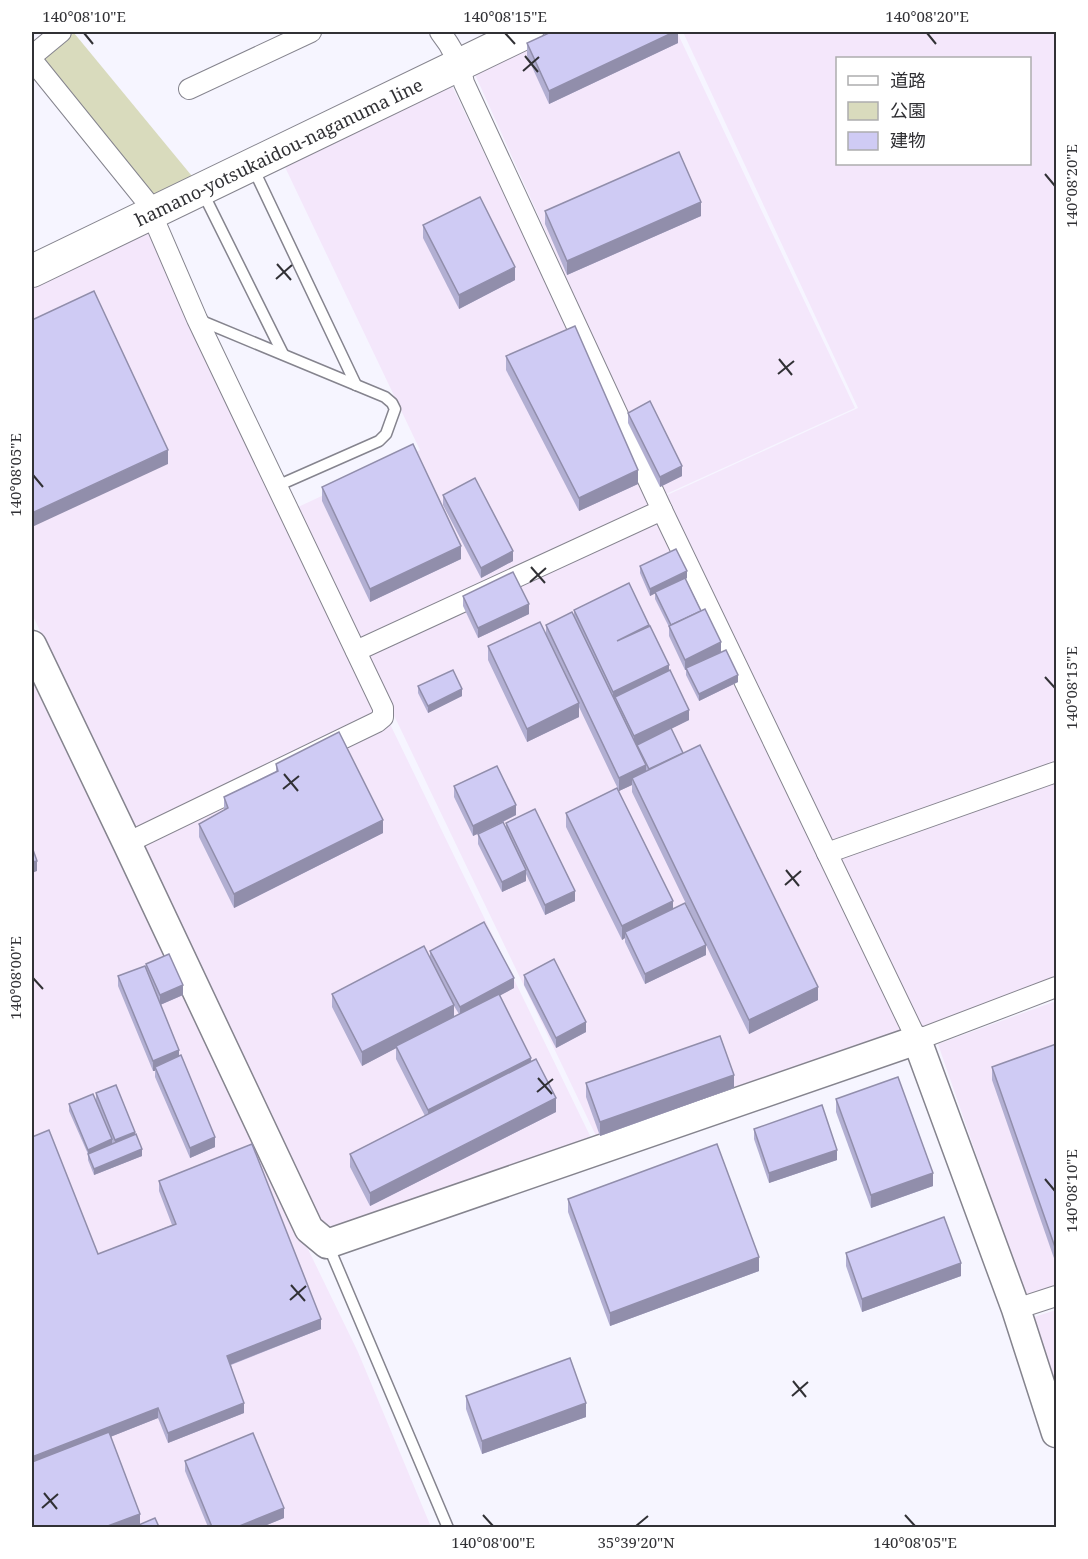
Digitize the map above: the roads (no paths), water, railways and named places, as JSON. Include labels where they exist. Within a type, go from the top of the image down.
[{"type":"main road","name":"hamano-yotsukaidou-naganuma line","points":[[32,272],[526,32]]},
{"type":"street","points":[[61,32],[32,58],[146,201],[197,319],[383,708],[383,717],[377,722],[127,843]]},
{"type":"street","points":[[189,90],[311,32]]},
{"type":"street","points":[[440,32],[451,45],[460,63],[464,83],[662,510],[917,1040],[1016,1309],[1056,1433]]},
{"type":"street","points":[[356,651],[662,510]]},
{"type":"street","points":[[32,645],[309,1229],[327,1244],[917,1040],[1056,987]]},
{"type":"street","points":[[827,853],[1056,772]]},
{"type":"street","points":[[1016,1309],[1056,1296]]},
{"type":"lane","points":[[252,165],[356,385]]},
{"type":"lane","points":[[202,190],[282,354]]},
{"type":"lane","points":[[197,319],[385,397],[395,409],[386,434],[379,441],[277,486]]},
{"type":"lane","points":[[327,1244],[448,1527]]}]
